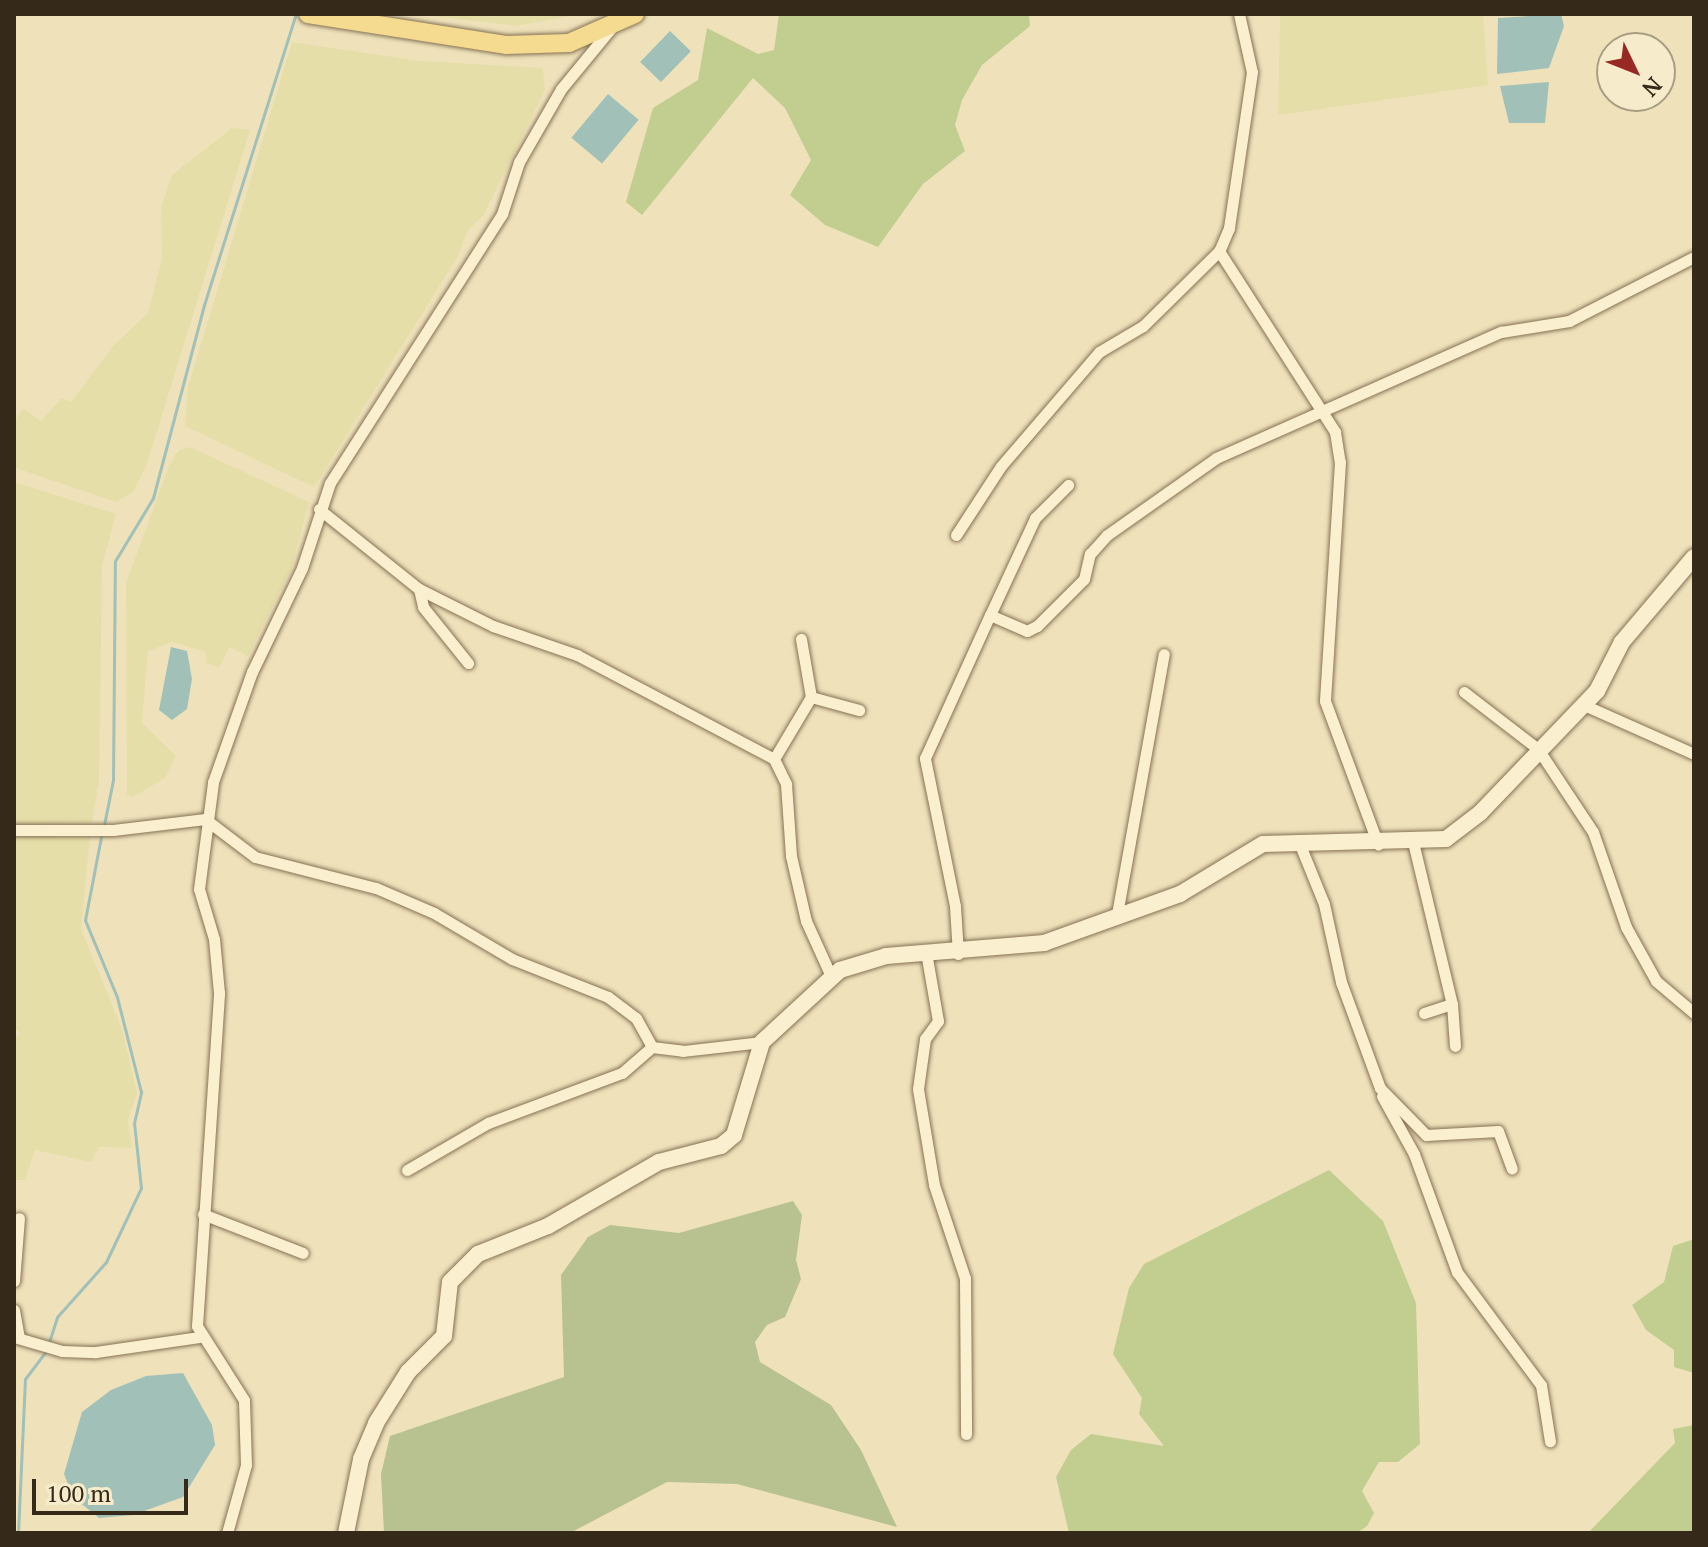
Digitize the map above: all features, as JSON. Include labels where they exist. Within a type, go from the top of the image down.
[{"type":"main road","points":[[308,14],[506,45],[569,43],[612,27],[635,14]]},
{"type":"street","points":[[956,535],[1001,466],[1099,352],[1143,326],[1219,251],[1229,228],[1252,72],[1239,14]]},
{"type":"street","points":[[227,1533],[246,1465],[244,1400],[229,1371],[199,1337],[203,1214],[219,993],[214,939],[199,889],[205,819],[252,672],[302,568],[319,509],[502,214],[519,162],[561,89],[612,27]]},
{"type":"street","points":[[1219,251],[1258,319],[1324,408],[1340,462],[1325,701],[1378,844]]},
{"type":"street","points":[[990,615],[1027,631],[1037,626],[1073,593],[1090,554],[1128,517],[1216,458],[1501,332],[1569,321],[1694,257]]},
{"type":"street","points":[[958,954],[955,906],[925,758],[1035,518],[1068,485]]},
{"type":"street","points":[[319,509],[419,589],[493,626],[577,655],[774,759],[786,784],[791,856],[806,921],[831,976]]},
{"type":"street","points":[[346,1533],[361,1459],[376,1423],[408,1372],[444,1336],[450,1282],[478,1254],[548,1226],[641,1170],[677,1154],[721,1146],[734,1135],[762,1042],[831,976],[886,956],[927,958],[1044,943],[1117,914],[1180,894],[1263,844],[1298,840],[1378,844],[1446,839],[1464,829],[1538,749],[1584,705],[1622,642],[1694,557]]},
{"type":"street","points":[[419,589],[423,607],[468,663]]},
{"type":"street","points":[[774,759],[811,697],[801,639]]},
{"type":"street","points":[[1117,914],[1164,654]]},
{"type":"street","points":[[1464,692],[1538,749],[1593,832],[1626,927],[1647,966],[1694,1013]]},
{"type":"street","points":[[811,697],[859,710]]},
{"type":"street","points":[[1584,705],[1694,754]]},
{"type":"street","points":[[14,830],[113,830],[205,819],[255,857],[376,888],[434,913],[512,959],[608,997],[636,1018],[652,1047]]},
{"type":"street","points":[[1298,840],[1324,904],[1341,982],[1380,1088],[1414,1154],[1457,1272],[1541,1385],[1550,1441]]},
{"type":"street","points":[[1413,842],[1452,1004],[1455,1046]]},
{"type":"street","points":[[927,958],[938,1021],[925,1039],[918,1089],[934,1185],[965,1278],[966,1434]]},
{"type":"street","points":[[1424,1013],[1452,1004]]},
{"type":"street","points":[[407,1170],[488,1123],[622,1073],[652,1047],[683,1051],[762,1042]]},
{"type":"street","points":[[1380,1088],[1426,1135],[1498,1131],[1512,1169]]},
{"type":"street","points":[[203,1214],[303,1253]]},
{"type":"street","points":[[14,1281],[19,1218]]},
{"type":"street","points":[[14,1310],[17,1338],[62,1351],[96,1352],[199,1337]]},
{"type":"shaded area","points":[[414,14],[581,14],[516,26]]},
{"type":"shaded area","points":[[1280,14],[1483,14],[1488,85],[1278,115]]},
{"type":"shaded area","points":[[292,42],[420,61],[543,68],[545,90],[483,216],[468,230],[457,258],[314,487],[185,426],[188,387]]},
{"type":"shaded area","points":[[232,128],[250,130],[146,467],[133,492],[116,502],[16,468],[14,422],[23,408],[41,421],[62,398],[71,402],[113,346],[148,313],[162,259],[161,207],[172,175]]},
{"type":"shaded area","points":[[190,447],[309,502],[291,570],[248,656],[229,647],[219,668],[206,663],[206,652],[172,642],[148,651],[142,723],[176,756],[165,778],[133,797],[127,795],[126,583],[169,466],[178,451]]},
{"type":"shaded area","points":[[14,482],[116,514],[102,566],[99,781],[92,822],[14,826]]},
{"type":"shaded area","points":[[14,836],[90,837],[81,929],[122,1029],[137,1093],[128,1120],[132,1148],[99,1147],[91,1162],[35,1150],[25,1180],[14,1180],[14,1040],[20,1033],[14,1027]]},
{"type":"green space","points":[[779,14],[1029,14],[1030,26],[982,65],[962,100],[955,125],[965,151],[923,184],[878,247],[825,225],[790,195],[811,160],[785,108],[753,78],[642,215],[626,202],[653,108],[698,80],[707,28],[758,54],[774,50]]},
{"type":"green space","points":[[1329,1170],[1383,1221],[1416,1303],[1420,1444],[1398,1462],[1379,1462],[1362,1491],[1374,1513],[1367,1526],[1357,1533],[1069,1533],[1056,1477],[1071,1450],[1091,1434],[1164,1446],[1139,1414],[1142,1398],[1113,1354],[1129,1288],[1144,1264]]},
{"type":"green space","points":[[793,1201],[802,1215],[796,1260],[801,1279],[785,1317],[767,1325],[755,1342],[760,1362],[831,1405],[861,1450],[897,1527],[737,1484],[667,1482],[570,1533],[384,1533],[381,1474],[390,1436],[564,1377],[561,1275],[588,1237],[610,1225],[679,1233]]},
{"type":"green space","points":[[1694,1239],[1694,1373],[1674,1367],[1674,1350],[1646,1330],[1632,1305],[1664,1282],[1673,1246]]},
{"type":"green space","points":[[1694,1425],[1694,1533],[1588,1533],[1675,1443],[1673,1429]]},
{"type":"water","points":[[1561,14],[1564,26],[1549,68],[1497,74],[1498,18]]},
{"type":"water","points":[[670,31],[691,51],[661,82],[640,62]]},
{"type":"water","points":[[1549,82],[1545,123],[1509,123],[1500,86]]},
{"type":"water","points":[[608,94],[639,120],[602,163],[571,138]]},
{"type":"water","points":[[171,647],[187,651],[192,679],[187,709],[172,720],[159,710]]},
{"type":"water","points":[[183,1373],[212,1425],[215,1445],[183,1497],[133,1515],[99,1518],[73,1497],[64,1474],[82,1412],[111,1390],[146,1376]]},
{"type":"waterway","points":[[104,825],[113,780],[115,561],[153,498],[204,305],[296,14]]},
{"type":"waterway","points":[[49,1342],[57,1317],[106,1262],[141,1188],[134,1123],[141,1092],[117,997],[85,920],[102,832]]},
{"type":"waterway","points":[[18,1533],[25,1379],[48,1349]]}]
